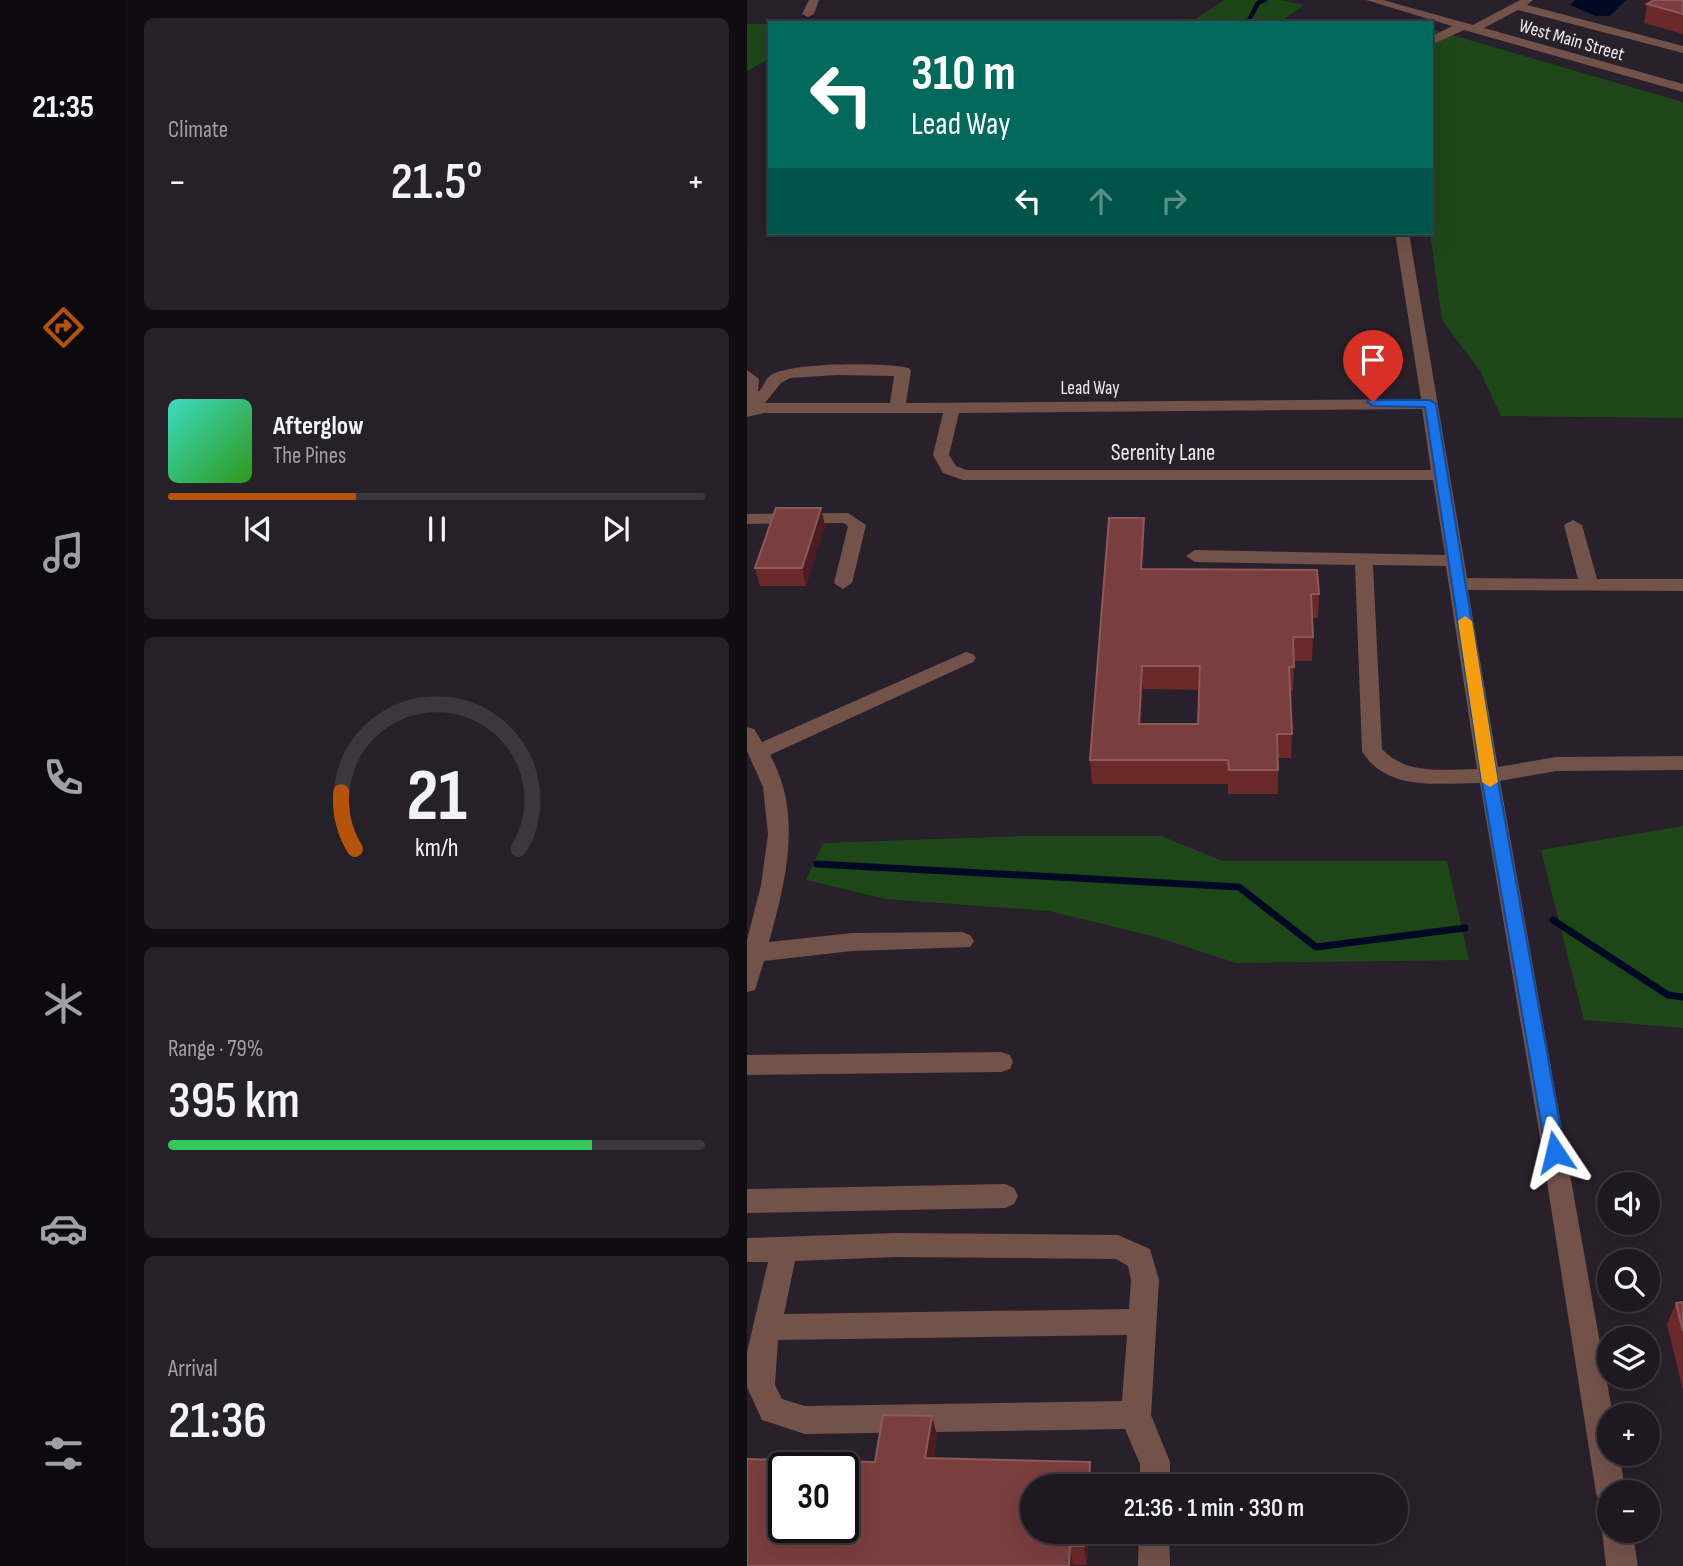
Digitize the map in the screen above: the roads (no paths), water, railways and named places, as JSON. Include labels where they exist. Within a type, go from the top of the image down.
[{"type":"street","points":[[808,15],[814,0]]},
{"type":"street","name":"West Main Street","points":[[1371,0],[1683,88]]},
{"type":"street","points":[[1474,29],[1523,3],[1683,50]]},
{"type":"street","points":[[1433,40],[1462,26]]},
{"type":"street","points":[[1402,235],[1443,475],[1489,776],[1551,1125],[1609,1480]]},
{"type":"street","points":[[750,408],[769,391],[776,378],[790,373],[903,371],[897,408]]},
{"type":"street","points":[[747,375],[751,379],[750,408]]},
{"type":"street","name":"Lead Way","points":[[750,408],[1430,404]]},
{"type":"street","name":"Serenity Lane","points":[[952,408],[941,455],[949,469],[963,475],[1443,475]]},
{"type":"street","points":[[747,519],[848,519],[857,525],[843,583]]},
{"type":"street","points":[[1572,525],[1589,584]]},
{"type":"street","points":[[1195,556],[1456,561]]},
{"type":"street","points":[[1364,559],[1372,751],[1384,764],[1412,776],[1489,776],[1556,764],[1683,762]]},
{"type":"street","points":[[1460,584],[1683,584]]},
{"type":"street","points":[[747,983],[776,860],[779,819],[775,789],[753,743],[966,658]]},
{"type":"street","points":[[754,953],[852,942],[962,941]]},
{"type":"street","points":[[747,1065],[1001,1062]]},
{"type":"street","points":[[747,1201],[1005,1196]]},
{"type":"street","points":[[747,1250],[896,1245],[1118,1247],[1140,1258],[1145,1280],[1136,1415],[1141,1435],[1155,1462],[1155,1474]]},
{"type":"street","points":[[784,1249],[762,1353],[761,1386],[772,1410],[805,1420],[1136,1415]]},
{"type":"street","points":[[767,1327],[1141,1322]]},
{"type":"street","points":[[1619,1543],[1622,1566]]},
{"type":"street","points":[[1154,1544],[1154,1566]]},
{"type":"water","points":[[1575,0],[1626,0],[1610,16],[1596,16],[1570,5]]},
{"type":"waterway","points":[[1249,21],[1258,3],[1265,0]]},
{"type":"waterway","points":[[817,864],[1239,887],[1316,947],[1465,928]]},
{"type":"waterway","points":[[1553,920],[1668,995],[1683,997]]}]
